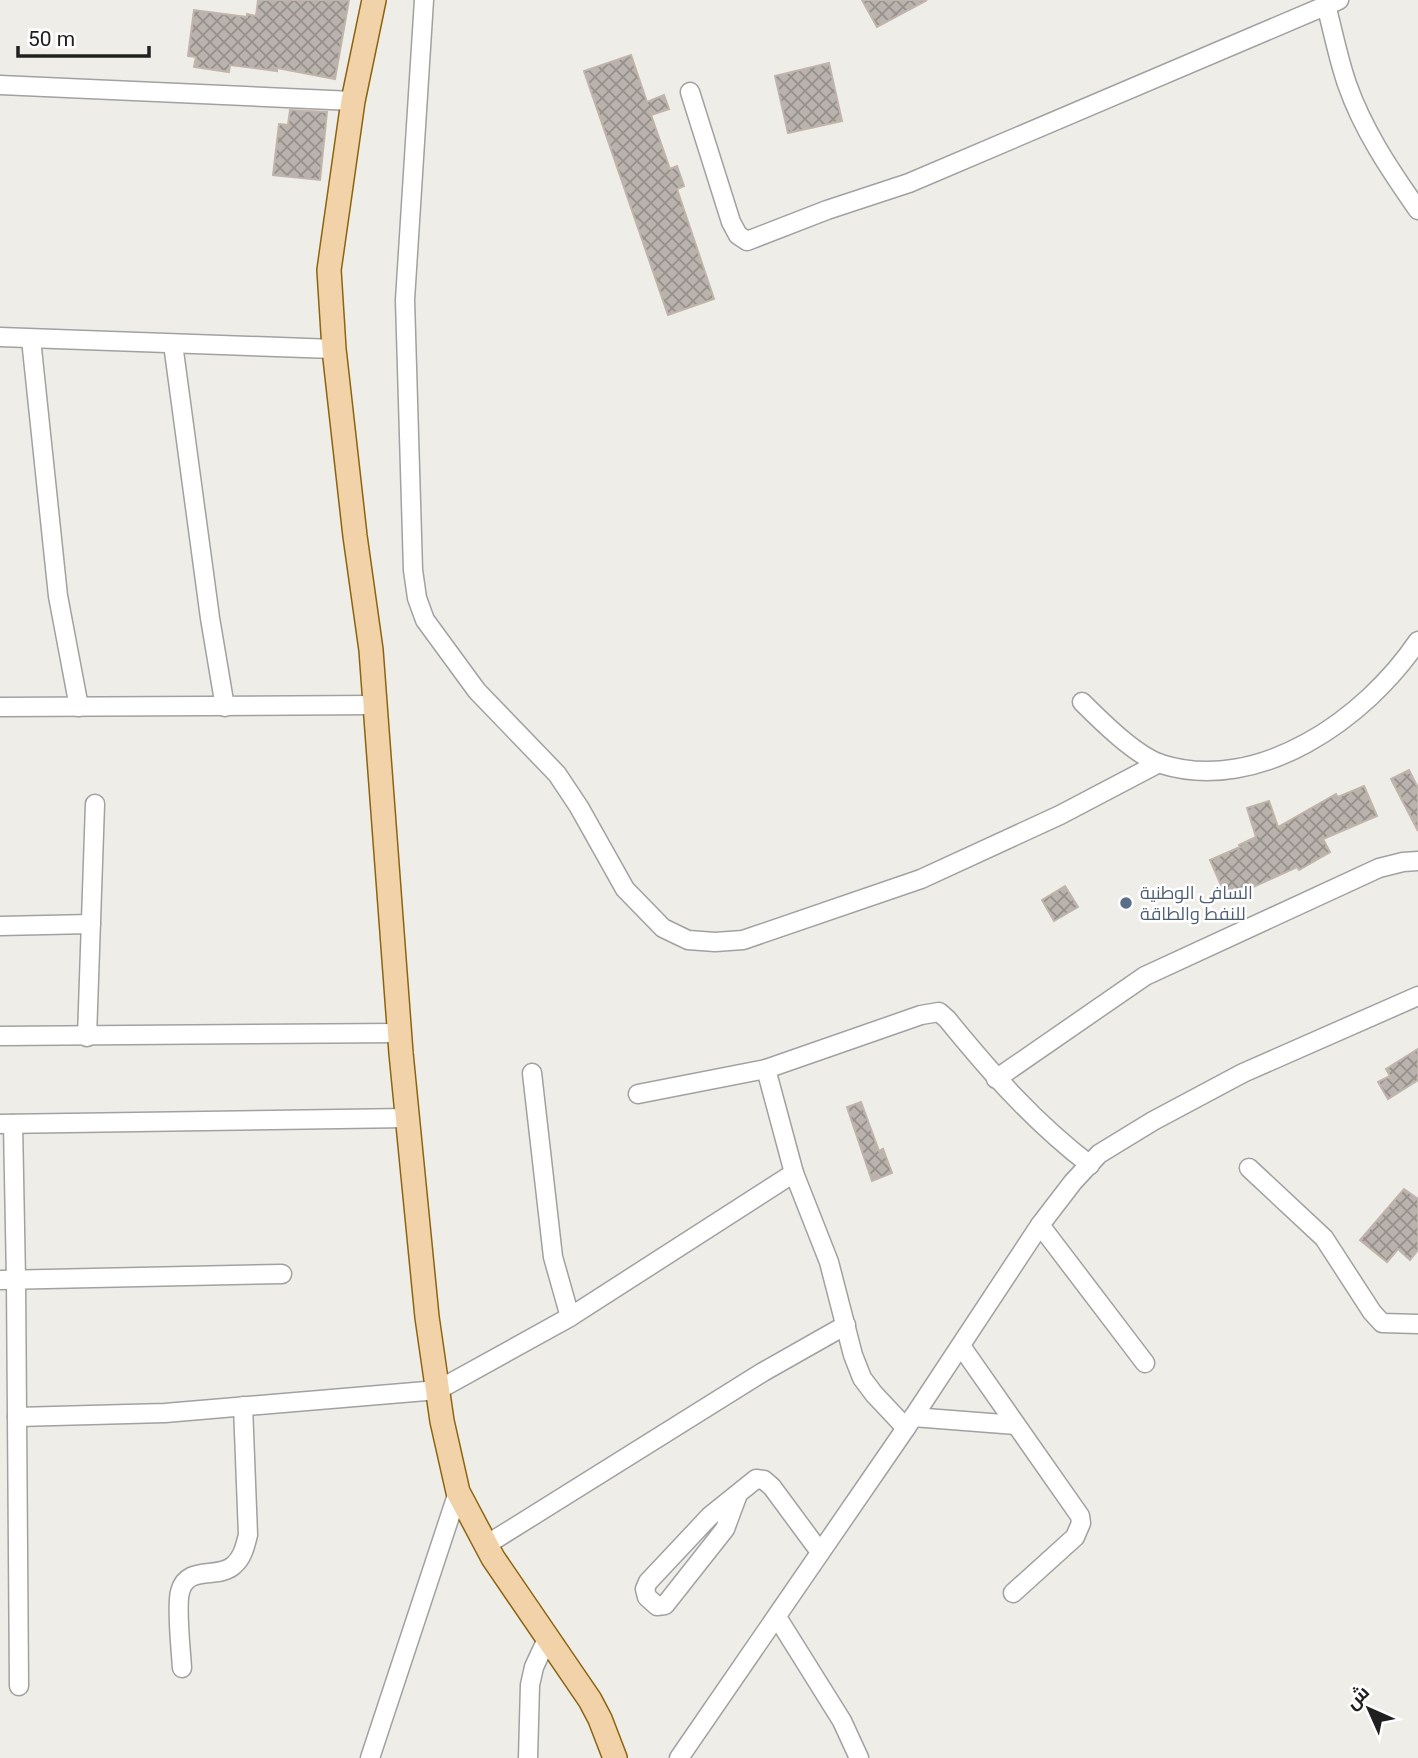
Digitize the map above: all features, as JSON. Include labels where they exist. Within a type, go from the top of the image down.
[{"type":"main road","points":[[374,0],[353,101],[329,270],[334,349],[371,650],[407,1118],[427,1317],[458,1492],[486,1545],[590,1700],[615,1758]]},
{"type":"street","points":[[424,0],[405,300],[413,570],[417,598],[425,620],[477,691],[557,774],[579,807],[625,889],[663,929],[688,940],[743,940],[921,879],[1060,815],[1159,763]]},
{"type":"street","points":[[690,92],[731,222],[738,235],[747,241],[827,210],[909,183],[1332,3],[1346,83],[1363,122],[1389,169],[1418,210]]},
{"type":"street","points":[[0,85],[353,101]]},
{"type":"street","points":[[0,337],[334,349]]},
{"type":"street","points":[[31,339],[58,596],[79,707]]},
{"type":"street","points":[[173,344],[210,618],[225,707]]},
{"type":"street","points":[[1082,702],[1113,732],[1159,763],[1198,770],[1238,768],[1281,756],[1321,736],[1373,695],[1418,641]]},
{"type":"street","points":[[0,707],[375,705]]},
{"type":"street","points":[[88,1037],[95,804]]},
{"type":"street","points":[[996,1079],[1145,976],[1379,868],[1418,861]]},
{"type":"street","points":[[0,926],[91,924]]},
{"type":"street","points":[[679,1758],[910,1423],[1040,1225],[1073,1182],[1099,1154],[1153,1121],[1243,1073],[1418,996]]},
{"type":"street","points":[[638,1094],[766,1069],[932,1012],[939,1012],[947,1018],[996,1079],[1059,1140],[1090,1165]]},
{"type":"street","points":[[0,1036],[400,1033]]},
{"type":"street","points":[[766,1069],[794,1173],[828,1262],[853,1355],[862,1378],[874,1394],[910,1423],[1016,1425]]},
{"type":"street","points":[[533,1073],[553,1258],[570,1317]]},
{"type":"street","points":[[19,1686],[19,1622],[9,1470],[17,1417],[8,1280],[6,1124],[407,1118]]},
{"type":"street","points":[[1249,1168],[1324,1238],[1382,1323],[1418,1324]]},
{"type":"street","points":[[17,1417],[165,1413],[438,1390],[570,1317],[794,1173]]},
{"type":"street","points":[[1040,1225],[1144,1363]]},
{"type":"street","points":[[8,1280],[282,1274]]},
{"type":"street","points":[[486,1545],[763,1372],[846,1325]]},
{"type":"street","points":[[961,1346],[1080,1516],[1081,1523],[1076,1536],[1013,1593]]},
{"type":"street","points":[[181,1668],[180,1593],[186,1580],[194,1575],[228,1569],[235,1564],[242,1553],[247,1535],[243,1406]]},
{"type":"street","points":[[738,1494],[725,1529],[665,1605],[650,1603],[645,1589],[648,1582],[710,1516],[756,1479],[764,1480],[820,1552]]},
{"type":"street","points":[[370,1758],[458,1492]]},
{"type":"street","points":[[777,1618],[842,1721],[859,1758]]},
{"type":"street","points":[[0,1623],[19,1622]]},
{"type":"street","points":[[528,1758],[530,1685],[534,1667],[547,1639]]},
{"type":"building","points":[[258,0],[349,0],[335,79],[277,68],[277,71],[230,65],[229,72],[194,67],[196,57],[188,56],[194,10],[256,16]]},
{"type":"building","points":[[862,0],[927,0],[877,27]]},
{"type":"building","points":[[631,55],[647,102],[664,95],[669,109],[651,115],[670,169],[677,166],[684,186],[677,189],[714,299],[668,315],[584,71]]},
{"type":"building","points":[[829,63],[842,121],[788,133],[775,76]]},
{"type":"building","points":[[290,110],[327,112],[320,180],[273,175],[279,124],[288,125]]},
{"type":"building","points":[[1409,770],[1418,788],[1418,831],[1391,779]]},
{"type":"building","points":[[1364,786],[1377,816],[1323,839],[1330,852],[1299,870],[1297,867],[1227,899],[1210,860],[1256,837],[1247,808],[1269,801],[1278,827],[1336,794],[1338,797]]},
{"type":"building","points":[[1065,886],[1078,907],[1054,921],[1042,900]]},
{"type":"building","points":[[1418,1049],[1418,1080],[1388,1099],[1378,1082],[1390,1076],[1386,1069]]},
{"type":"building","points":[[861,1102],[879,1151],[883,1149],[892,1173],[872,1181],[847,1107]]},
{"type":"building","points":[[1404,1189],[1418,1199],[1418,1250],[1410,1260],[1398,1249],[1387,1262],[1360,1240]]},
{"type":"place","name":"السافي الوطنية للنفط والطاقة","points":[[1126,903]]}]
